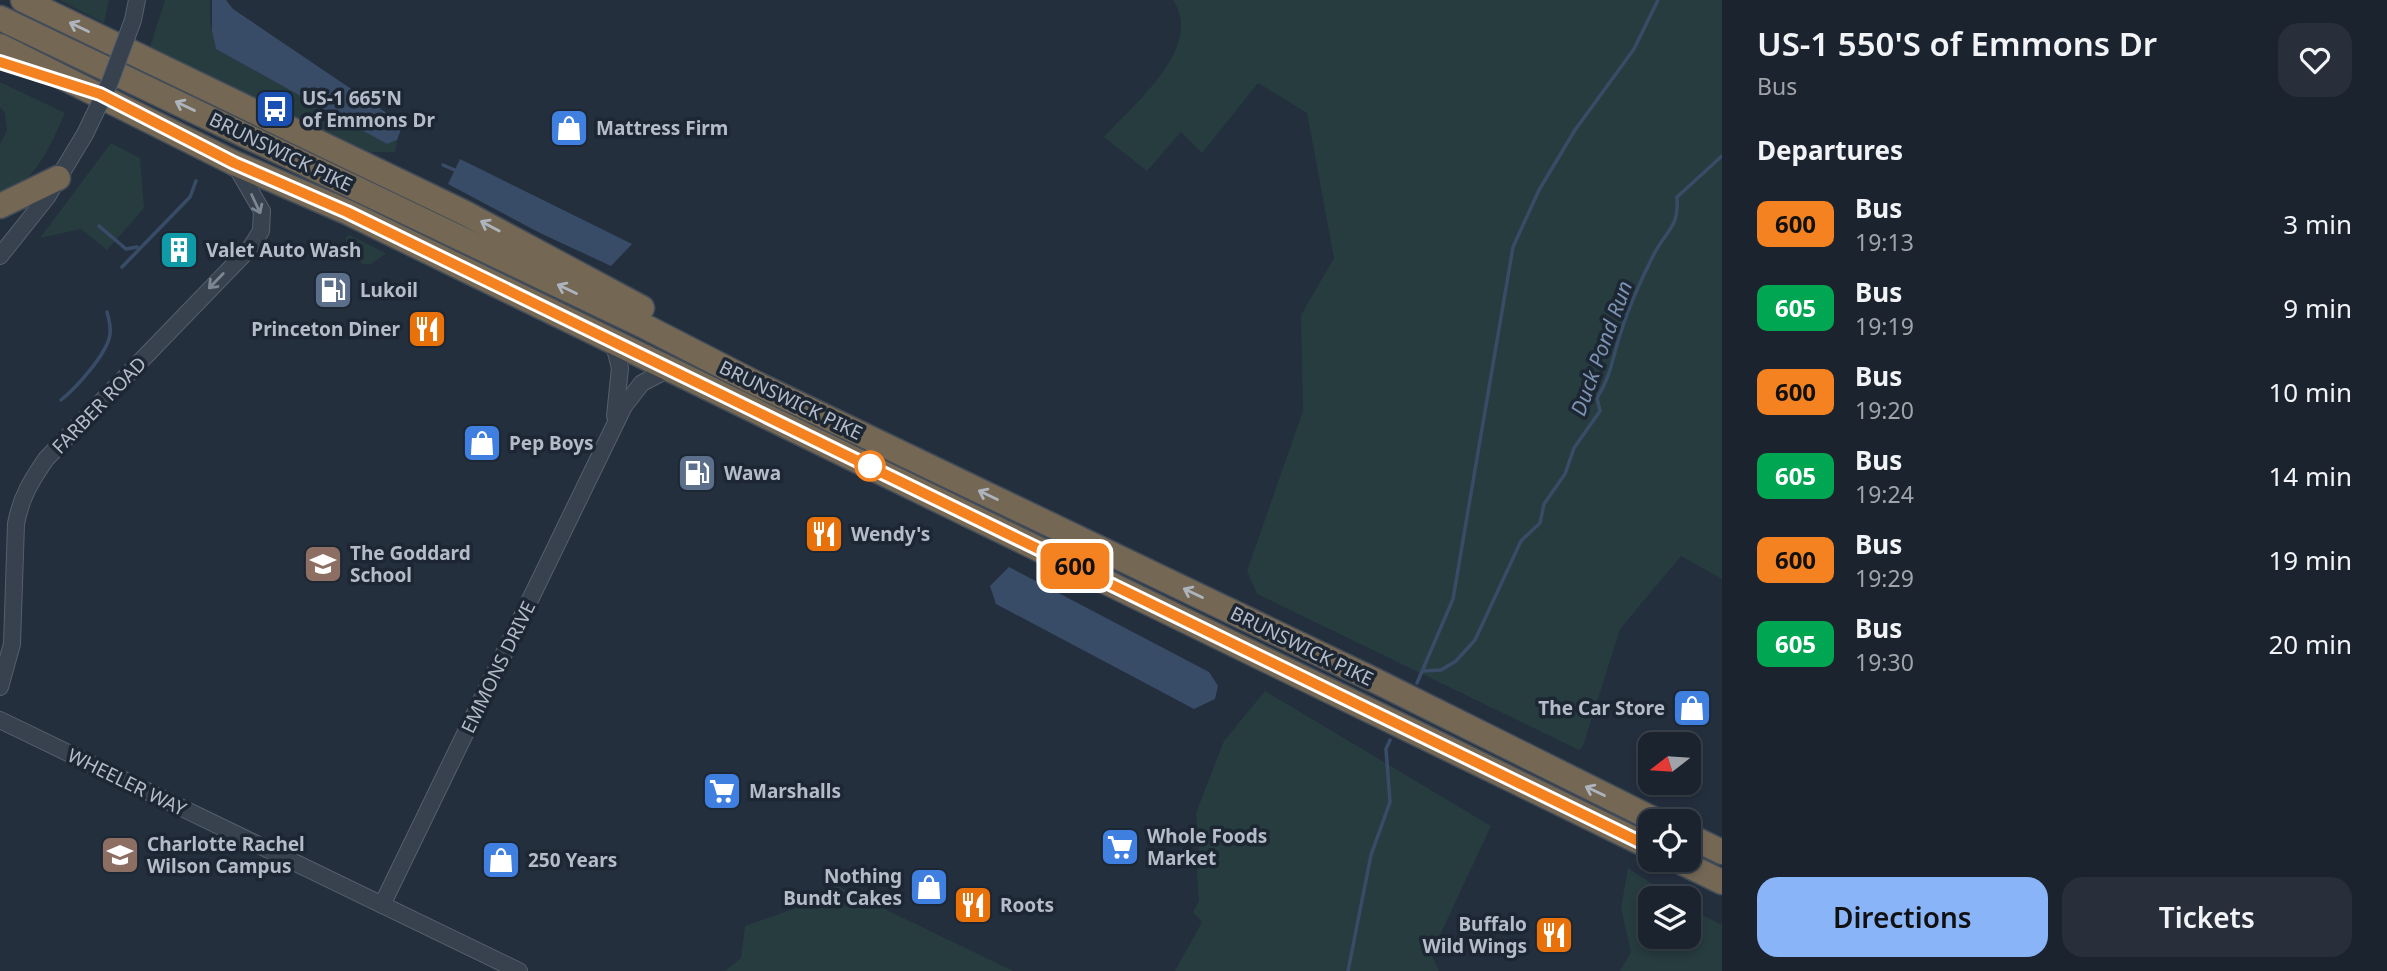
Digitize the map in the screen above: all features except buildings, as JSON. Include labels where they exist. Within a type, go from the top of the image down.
[{"type":"highway","points":[[23,0],[477,220],[666,321],[759,385]]},
{"type":"highway","name":"BRUNSWICK PIKE","points":[[0,18],[648,328],[759,385],[1374,680],[1638,812]]},
{"type":"highway","name":"BRUNSWICK PIKE","points":[[0,46],[234,163],[347,212],[1638,841]]},
{"type":"highway","points":[[0,62],[100,94]]},
{"type":"highway","points":[[0,206],[58,178]]},
{"type":"highway","points":[[1701,842],[1722,852]]},
{"type":"highway","points":[[1701,872],[1722,882]]},
{"type":"street","points":[[0,256],[47,197],[85,134],[110,82],[138,0]]},
{"type":"street","name":"FARBER ROAD","points":[[0,687],[12,645],[16,524],[27,486],[46,459],[251,247],[261,231],[262,211],[234,163]]},
{"type":"street","name":"EMMONS DRIVE","points":[[612,341],[620,368],[613,428]]},
{"type":"street","name":"EMMONS DRIVE","points":[[382,905],[624,406],[642,383],[669,369]]},
{"type":"street","name":"WHEELER WAY","points":[[0,720],[519,971]]},
{"type":"green space","points":[[59,0],[109,0],[104,23]]},
{"type":"green space","points":[[165,0],[210,0],[210,20],[216,49],[387,143],[397,140],[395,152],[370,152],[150,47]]},
{"type":"green space","points":[[1173,0],[1722,0],[1722,579],[1681,556],[1620,629],[1583,746],[1579,750],[1257,594],[1247,571],[1303,411],[1301,315],[1334,258],[1307,113],[1258,83],[1202,153],[1181,132],[1147,171],[1104,137],[1147,92],[1173,56],[1180,37],[1180,18]]},
{"type":"green space","points":[[0,82],[65,113],[32,173],[13,190],[0,197],[0,143],[7,131],[5,113],[0,107]]},
{"type":"green space","points":[[111,143],[140,158],[144,208],[107,250],[81,229],[40,238]]},
{"type":"green space","points":[[350,235],[385,254],[371,264],[363,264],[346,248],[346,237]]},
{"type":"green space","points":[[1265,691],[1491,826],[1431,954],[1439,971],[1175,971],[1202,922],[1193,912],[1199,901],[1197,871],[1200,861],[1196,813],[1224,741]]},
{"type":"green space","points":[[1628,868],[1655,886],[1638,886],[1638,949],[1701,949],[1701,914],[1722,925],[1722,971],[1620,971],[1631,952],[1621,908]]},
{"type":"green space","points":[[837,886],[1013,971],[725,971],[741,958],[745,926],[825,898]]},
{"type":"water","points":[[212,0],[226,0],[233,9],[403,124],[397,140],[387,144],[216,49],[212,31]]},
{"type":"water","points":[[460,159],[632,244],[611,266],[540,233],[448,184]]},
{"type":"water","points":[[1009,567],[1209,672],[1218,686],[1215,699],[1194,709],[996,604],[990,586]]},
{"type":"waterway","points":[[1417,683],[1453,599],[1513,247],[1539,190],[1575,130],[1634,49],[1658,0]]},
{"type":"waterway","name":"Duck Pond Run","points":[[1423,671],[1441,670],[1456,661],[1475,640],[1521,541],[1540,523],[1544,504],[1565,474],[1574,448],[1600,411],[1597,398],[1609,373],[1624,322],[1653,256],[1674,223],[1677,197],[1722,156]]},
{"type":"waterway","points":[[443,165],[457,171]]},
{"type":"waterway","points":[[122,267],[190,197],[196,181]]},
{"type":"waterway","points":[[99,226],[126,249],[137,247]]},
{"type":"waterway","points":[[61,400],[83,379],[104,351],[110,334],[107,312]]},
{"type":"waterway","name":"Duck Pond Run","points":[[1348,971],[1371,855],[1390,802],[1386,749],[1390,740]]},
{"type":"bus line","name":"600","points":[[0,62],[100,94],[234,163],[347,212],[1638,841]]},
{"type":"place","name":"US-1 665'N of Emmons Dr","points":[[275,109]]},
{"type":"place","name":"Mattress Firm","points":[[569,128]]},
{"type":"place","name":"Valet Auto Wash","points":[[179,250]]},
{"type":"place","name":"Lukoil","points":[[333,290]]},
{"type":"place","name":"Princeton Diner","points":[[427,329]]},
{"type":"place","name":"Pep Boys","points":[[482,443]]},
{"type":"place","name":"Wawa","points":[[697,473]]},
{"type":"place","name":"Wendy's","points":[[824,534]]},
{"type":"place","name":"The Goddard School","points":[[323,564]]},
{"type":"place","name":"The Car Store","points":[[1692,708]]},
{"type":"place","name":"Marshalls","points":[[722,791]]},
{"type":"place","name":"Whole Foods Market","points":[[1120,847]]},
{"type":"place","name":"Charlotte Rachel Wilson Campus","points":[[120,855]]},
{"type":"place","name":"250 Years","points":[[501,860]]},
{"type":"place","name":"Nothing Bundt Cakes","points":[[929,887]]},
{"type":"place","name":"Roots","points":[[973,905]]},
{"type":"place","name":"Buffalo Wild Wings","points":[[1554,935]]}]
